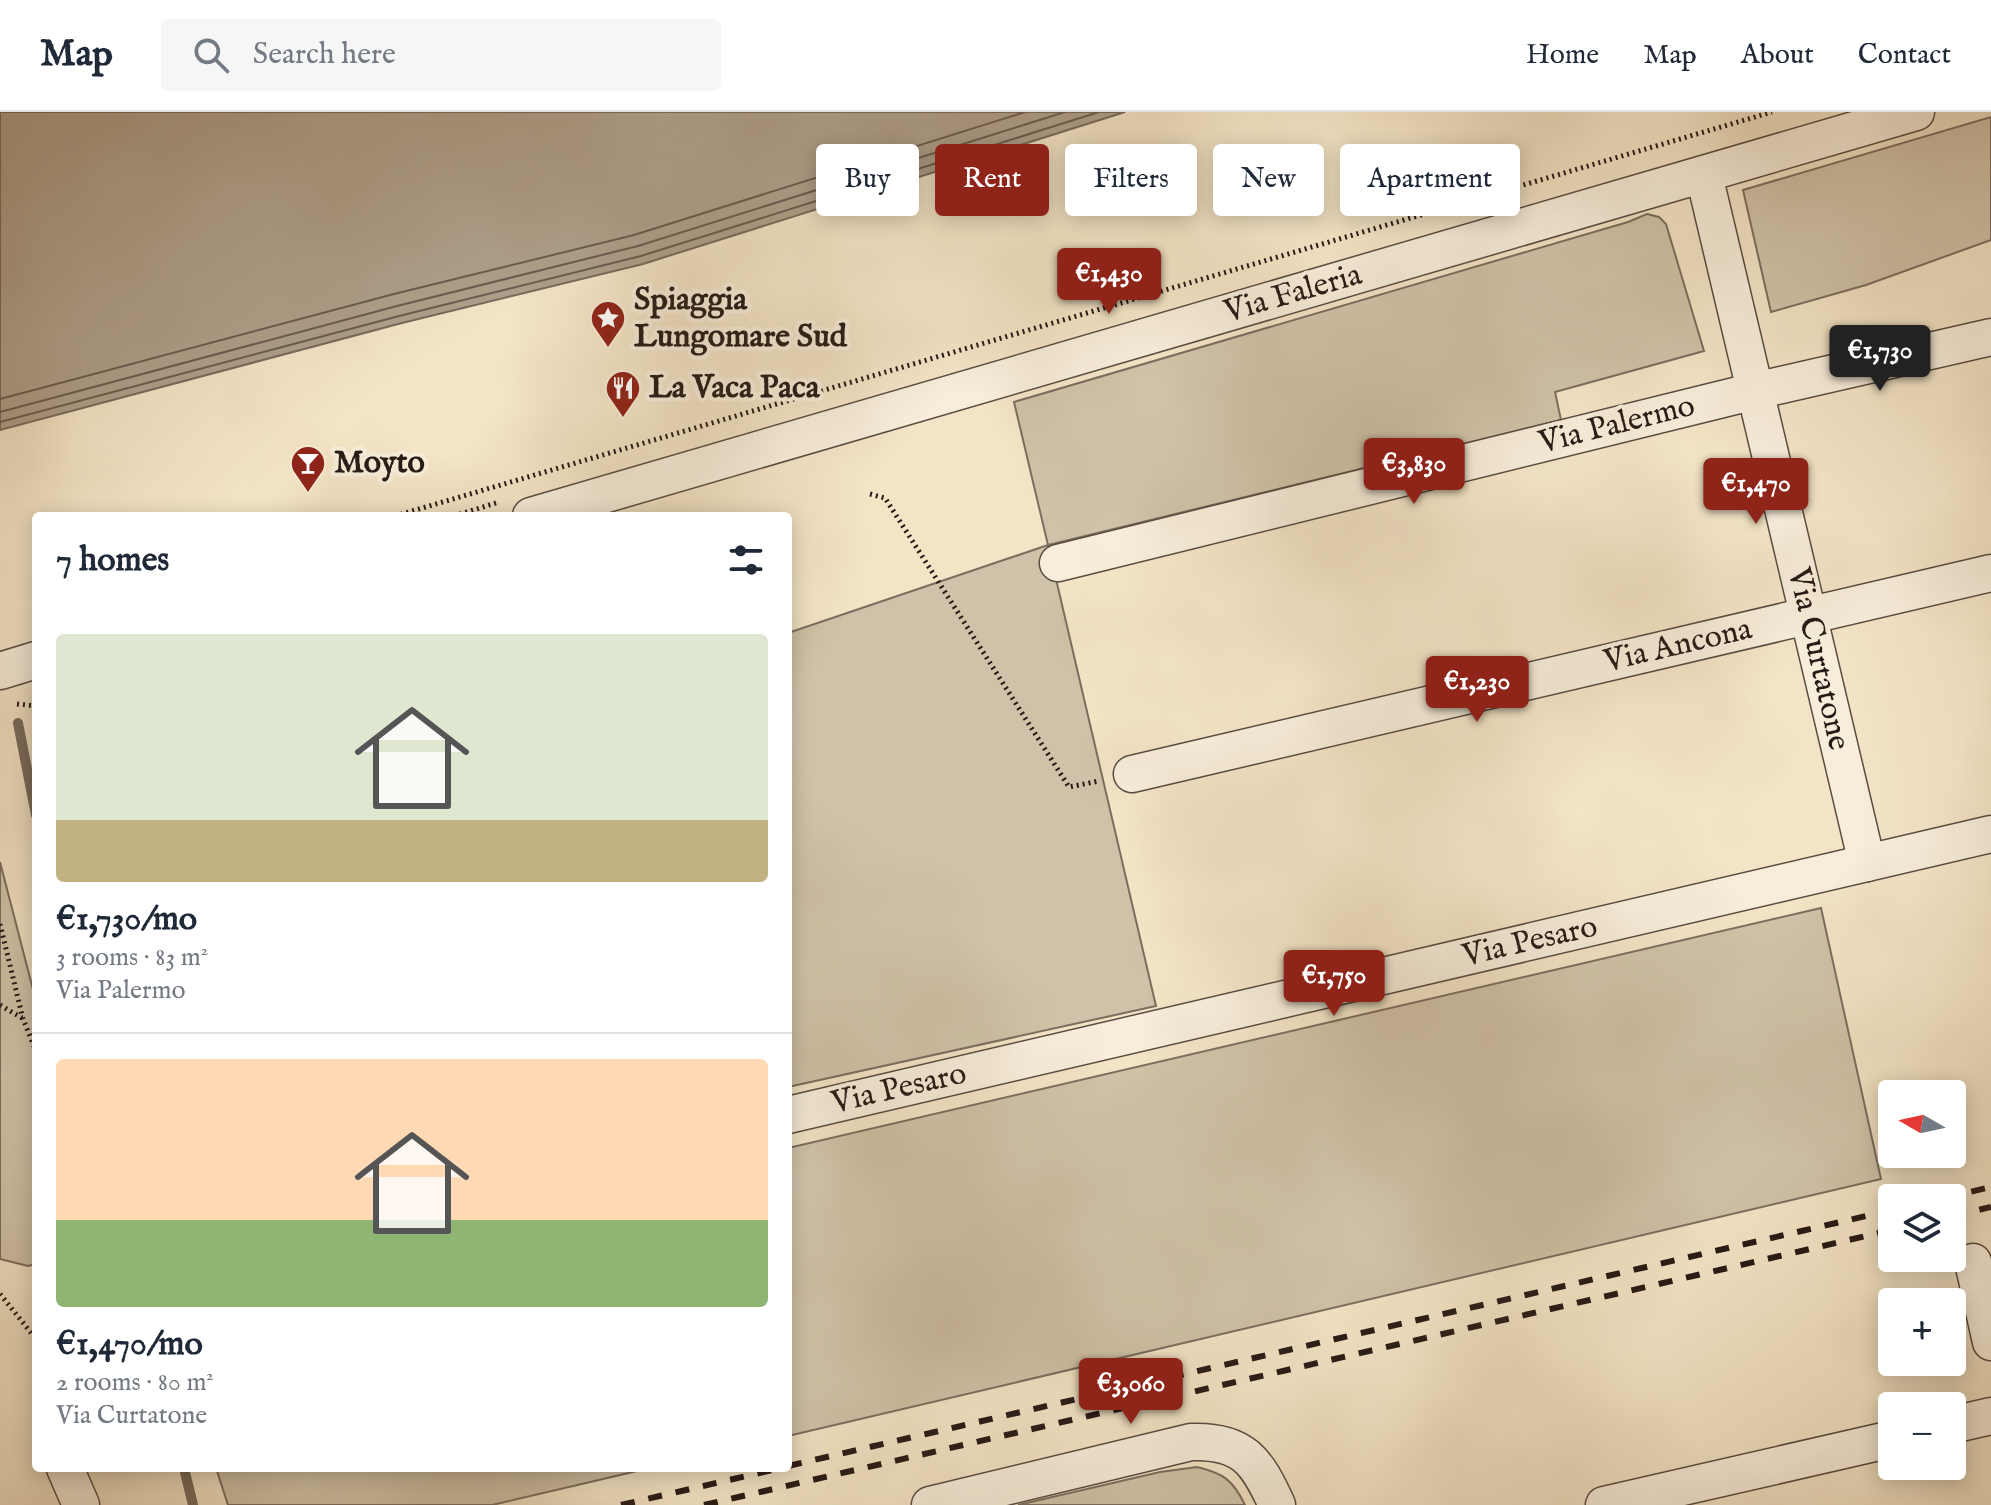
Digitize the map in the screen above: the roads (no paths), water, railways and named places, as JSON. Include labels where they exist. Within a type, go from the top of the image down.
[{"type":"street","name":"Via Faleria","points":[[545,512],[1916,112]]},
{"type":"street","name":"Via Curtatone","points":[[1704,175],[1867,863]]},
{"type":"street","name":"Via Palermo","points":[[1058,563],[1755,391],[1991,337]]},
{"type":"street","name":"Via Ancona","points":[[1132,774],[1991,573]]},
{"type":"street","points":[[0,671],[32,661]]},
{"type":"street","name":"Via Pesaro","points":[[792,1114],[1991,834]]},
{"type":"street","points":[[1973,1262],[1991,1342]]},
{"type":"street","points":[[1966,1422],[1991,1416]]},
{"type":"street","points":[[930,1505],[1191,1442],[1213,1441],[1232,1445],[1251,1460],[1264,1475],[1277,1505]]},
{"type":"street","points":[[1604,1505],[1878,1442]]},
{"type":"street","points":[[67,1472],[81,1505]]},
{"type":"water","points":[[0,112],[1125,112],[1024,144],[935,144],[935,172],[919,177],[919,144],[816,144],[816,209],[643,264],[402,323],[0,430]]},
{"type":"waterway","points":[[18,723],[32,795]]},
{"type":"waterway","points":[[185,1472],[193,1505]]},
{"type":"railway","points":[[1966,1193],[1991,1187]]},
{"type":"railway","points":[[1966,1213],[1991,1207]]},
{"type":"railway","points":[[792,1465],[1878,1213]]},
{"type":"railway","points":[[704,1505],[1878,1233]]},
{"type":"railway","points":[[621,1505],[764,1472]]},
{"type":"place","name":"Spiaggia Lungomare Sud","points":[[608,349]]},
{"type":"place","name":"La Vaca Paca","points":[[623,419]]},
{"type":"place","name":"Moyto","points":[[308,494]]}]
